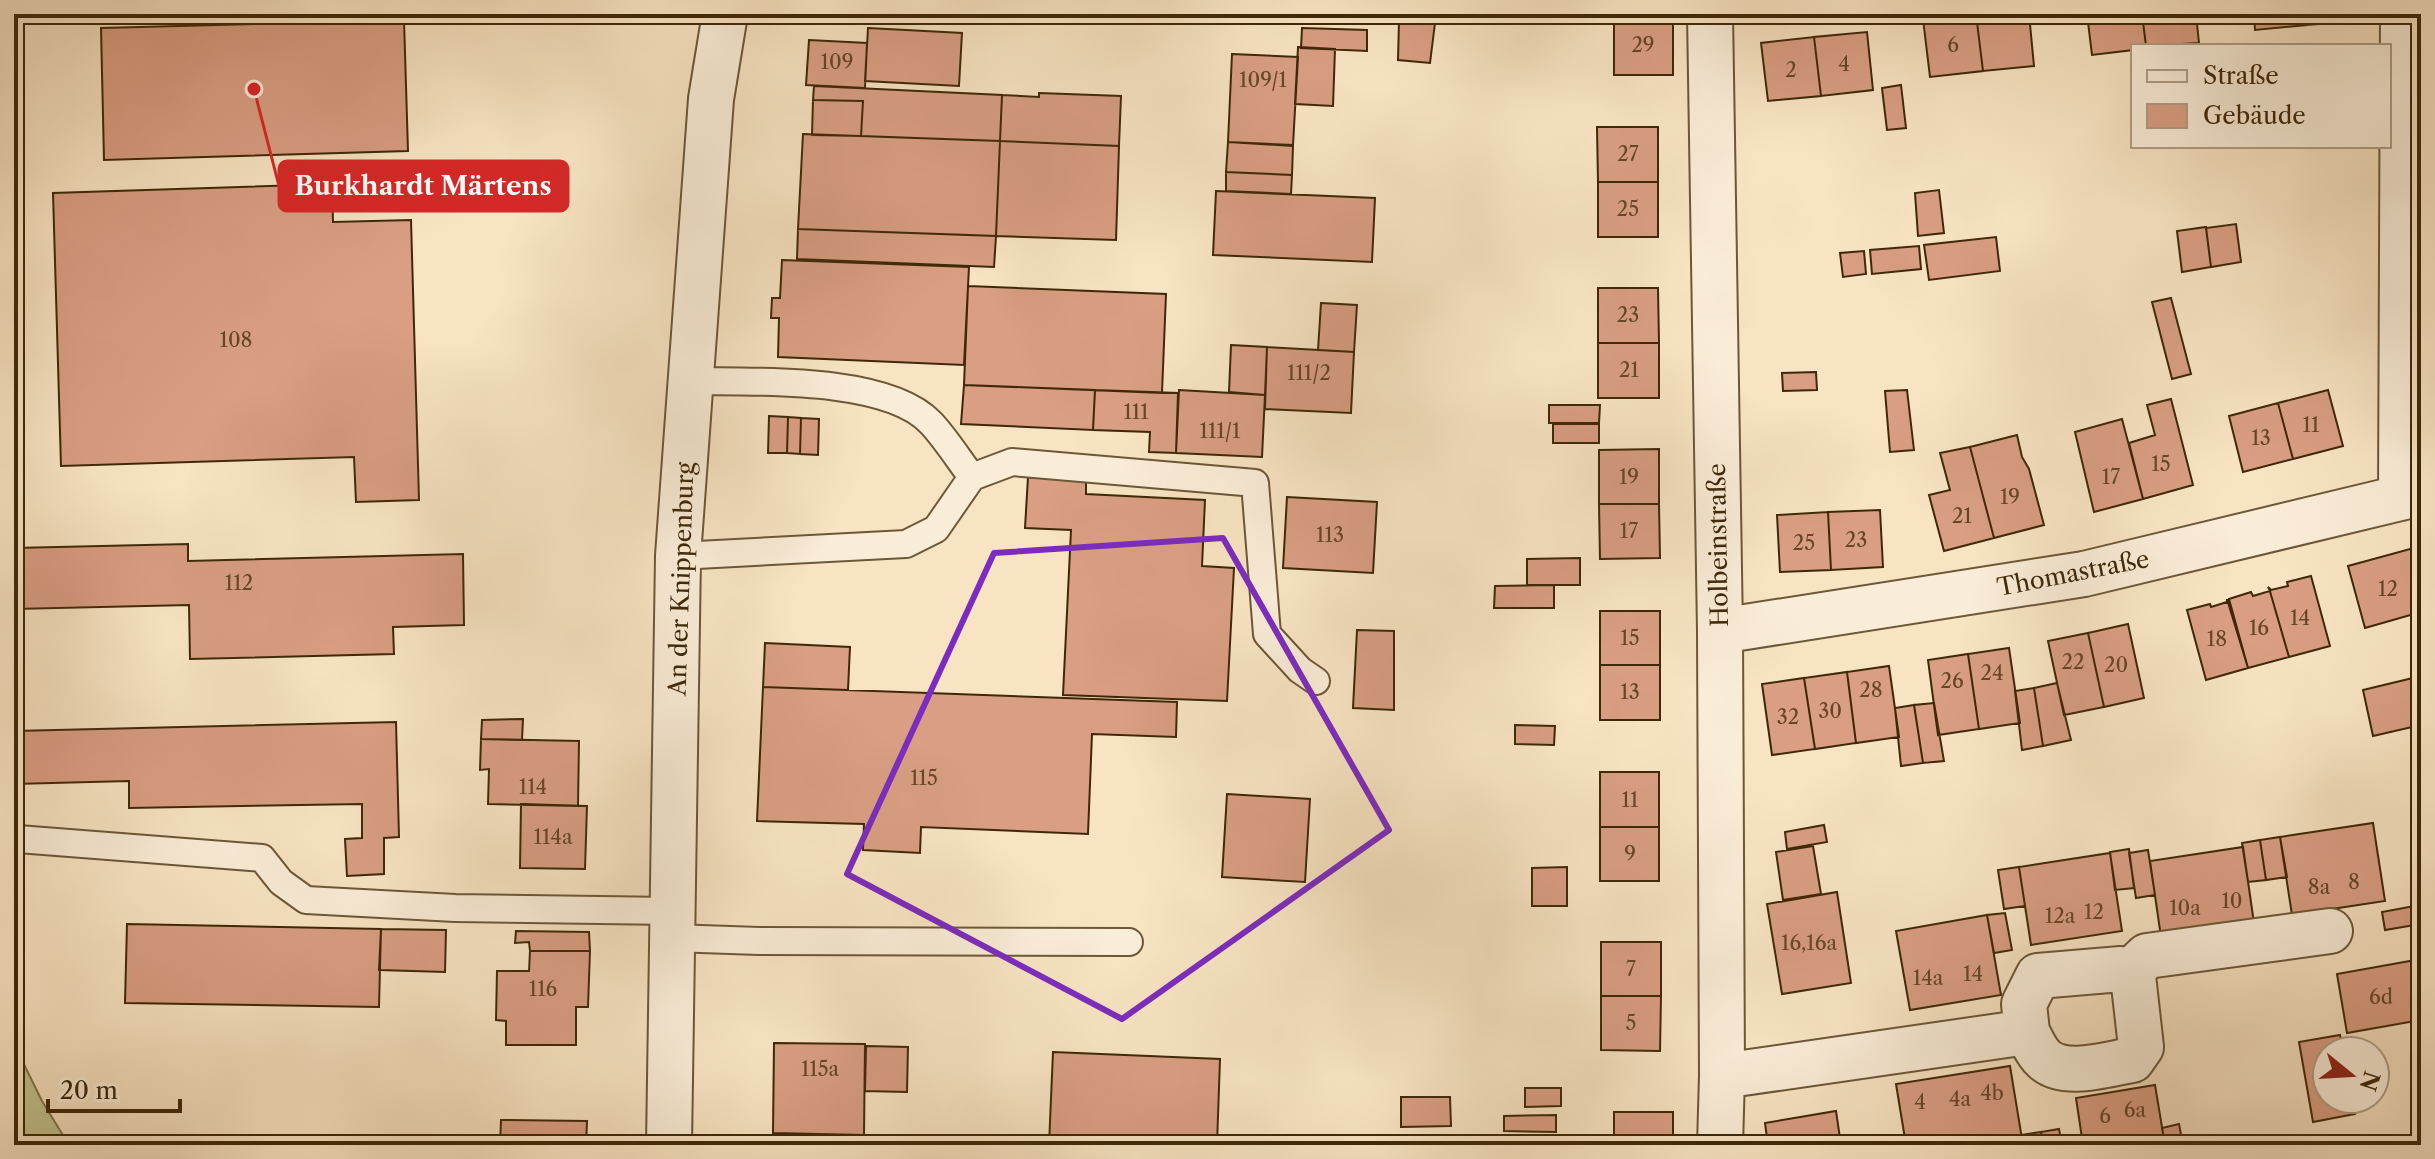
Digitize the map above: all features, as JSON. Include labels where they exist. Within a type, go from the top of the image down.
[{"type":"street","name":"An der Knippenburg","points":[[669,1145],[678,556],[711,99],[725,14]]},
{"type":"street","name":"Holbeinstraße","points":[[1710,14],[1720,631],[1720,1145]]},
{"type":"street","points":[[2403,14],[2411,496]]},
{"type":"street","name":"Thomastraße","points":[[1720,631],[2084,574],[2411,496]]},
{"type":"street","points":[[2129,973],[2147,956],[2330,931]]},
{"type":"street","points":[[2121,969],[2133,976],[2141,1047],[2132,1060],[2066,1069],[2047,1062],[2027,1032],[2024,1004],[2038,976],[2121,969]]},
{"type":"street","points":[[1722,1076],[2027,1032]]},
{"type":"lane","points":[[691,381],[795,382],[890,397],[930,421],[972,477]]},
{"type":"lane","points":[[678,556],[906,544],[936,529],[972,477],[1012,462],[1255,483],[1267,634],[1300,670],[1316,681]]},
{"type":"lane","points":[[18,839],[262,858],[281,882],[306,900],[672,925],[759,941],[1129,942]]},
{"type":"highlighted area","points":[[1223,538],[1389,830],[1122,1019],[847,874],[994,553]]},
{"type":"green space","points":[[14,1044],[42,1101],[69,1145],[14,1145]]},
{"type":"building","points":[[1673,14],[1673,16],[1614,16]]},
{"type":"building","points":[[1976,14],[1983,71],[1930,77],[1923,19]]},
{"type":"building","points":[[1976,14],[2029,14],[2034,66],[1983,71]]},
{"type":"building","points":[[2087,14],[2142,14],[2146,44],[2131,44],[2131,50],[2092,55]]},
{"type":"building","points":[[2142,14],[2196,14],[2199,43],[2146,44]]},
{"type":"building","points":[[2254,14],[2306,14],[2307,25],[2255,30]]},
{"type":"building","points":[[2306,14],[2360,14],[2360,21],[2307,25]]},
{"type":"building","points":[[1614,16],[1673,16],[1673,75],[1614,75]]},
{"type":"building","points":[[404,20],[408,151],[104,160],[101,28]]},
{"type":"building","points":[[1399,21],[1435,23],[1430,63],[1398,60]]},
{"type":"building","points":[[868,28],[962,33],[959,86],[865,81]]},
{"type":"building","points":[[1302,28],[1367,30],[1367,51],[1301,48]]},
{"type":"building","points":[[1867,32],[1873,90],[1821,96],[1814,37]]},
{"type":"building","points":[[1814,37],[1821,96],[1768,101],[1761,43]]},
{"type":"building","points":[[809,40],[867,43],[865,88],[806,85]]},
{"type":"building","points":[[1298,47],[1335,49],[1333,106],[1295,104]]},
{"type":"building","points":[[1232,54],[1298,57],[1293,145],[1228,142]]},
{"type":"building","points":[[1901,85],[1906,128],[1887,130],[1882,88]]},
{"type":"building","points":[[814,86],[1002,95],[1000,141],[861,136],[863,101],[813,100]]},
{"type":"building","points":[[1039,93],[1121,96],[1119,146],[1000,141],[1002,95],[1039,97]]},
{"type":"building","points":[[813,100],[863,101],[861,136],[812,135]]},
{"type":"building","points":[[1597,127],[1658,127],[1658,182],[1598,182]]},
{"type":"building","points":[[803,134],[1000,141],[996,236],[798,229]]},
{"type":"building","points":[[1000,141],[1119,146],[1116,240],[996,236]]},
{"type":"building","points":[[1228,142],[1293,146],[1292,175],[1226,172]]},
{"type":"building","points":[[1226,172],[1292,175],[1291,194],[1226,191]]},
{"type":"building","points":[[1598,182],[1658,182],[1658,237],[1598,237]]},
{"type":"building","points":[[332,184],[333,222],[411,220],[419,500],[356,502],[354,457],[61,466],[53,193]]},
{"type":"building","points":[[1939,190],[1944,233],[1918,236],[1915,193]]},
{"type":"building","points":[[1216,191],[1375,198],[1372,262],[1213,255]]},
{"type":"building","points":[[2236,224],[2241,262],[2211,267],[2206,228]]},
{"type":"building","points":[[2206,227],[2211,267],[2182,272],[2177,231]]},
{"type":"building","points":[[798,229],[996,236],[994,267],[797,259]]},
{"type":"building","points":[[1996,237],[2000,271],[1929,280],[1924,245]]},
{"type":"building","points":[[1919,246],[1921,269],[1872,274],[1870,250]]},
{"type":"building","points":[[1864,251],[1866,274],[1843,277],[1840,253]]},
{"type":"building","points":[[782,260],[969,267],[964,365],[778,357],[779,318],[771,318],[772,298],[780,298]]},
{"type":"building","points":[[968,286],[1166,294],[1162,393],[964,385]]},
{"type":"building","points":[[1598,288],[1658,288],[1659,343],[1598,343]]},
{"type":"building","points":[[2171,298],[2191,374],[2172,379],[2152,302]]},
{"type":"building","points":[[1321,303],[1357,305],[1354,352],[1318,350]]},
{"type":"building","points":[[1598,343],[1659,343],[1659,398],[1598,398]]},
{"type":"building","points":[[1231,345],[1267,347],[1265,395],[1229,392]]},
{"type":"building","points":[[1267,347],[1354,352],[1351,413],[1265,409]]},
{"type":"building","points":[[1816,372],[1817,390],[1783,391],[1782,373]]},
{"type":"building","points":[[964,385],[1095,390],[1093,430],[961,424]]},
{"type":"building","points":[[1095,390],[1178,393],[1176,453],[1149,452],[1150,432],[1093,430]]},
{"type":"building","points":[[1179,390],[1265,395],[1262,457],[1176,453]]},
{"type":"building","points":[[1907,390],[1914,450],[1890,452],[1885,391]]},
{"type":"building","points":[[2328,390],[2343,446],[2293,459],[2278,403]]},
{"type":"building","points":[[2171,399],[2193,485],[2143,499],[2129,443],[2155,435],[2147,405]]},
{"type":"building","points":[[2278,403],[2293,459],[2243,472],[2229,416]]},
{"type":"building","points":[[1549,405],[1600,405],[1599,423],[1549,423]]},
{"type":"building","points":[[769,416],[788,417],[787,453],[768,453]]},
{"type":"building","points":[[788,417],[801,418],[800,454],[787,453]]},
{"type":"building","points":[[801,418],[819,419],[818,455],[800,454]]},
{"type":"building","points":[[2122,419],[2143,499],[2094,512],[2075,432]]},
{"type":"building","points":[[1553,424],[1599,424],[1599,443],[1553,443]]},
{"type":"building","points":[[2017,435],[2044,525],[1994,538],[1970,447]]},
{"type":"building","points":[[1970,447],[1994,538],[1944,551],[1929,495],[1950,490],[1940,453]]},
{"type":"building","points":[[1659,449],[1659,504],[1599,504],[1599,450]]},
{"type":"building","points":[[1028,477],[1086,480],[1086,494],[1205,500],[1202,566],[1234,568],[1227,701],[1063,695],[1071,530],[1025,528]]},
{"type":"building","points":[[1287,497],[1377,502],[1373,573],[1283,568]]},
{"type":"building","points":[[1599,504],[1659,504],[1660,558],[1600,559]]},
{"type":"building","points":[[1880,510],[1883,567],[1831,570],[1828,512]]},
{"type":"building","points":[[1828,512],[1831,570],[1780,572],[1777,515]]},
{"type":"building","points":[[188,544],[188,561],[463,554],[464,625],[393,627],[394,654],[190,659],[189,605],[14,609],[14,548]]},
{"type":"building","points":[[2421,546],[2421,612],[2365,628],[2348,566]]},
{"type":"building","points":[[1580,558],[1580,585],[1527,585],[1527,559]]},
{"type":"building","points":[[2311,576],[2330,646],[2289,657],[2269,588],[2288,586],[2287,582]]},
{"type":"building","points":[[1554,585],[1554,608],[1494,608],[1495,586]]},
{"type":"building","points":[[2270,591],[2289,657],[2248,668],[2229,599],[2251,592],[2253,596]]},
{"type":"building","points":[[2227,599],[2248,668],[2206,680],[2187,610],[2210,604],[2211,607],[2227,602]]},
{"type":"building","points":[[1600,611],[1660,611],[1660,665],[1600,665]]},
{"type":"building","points":[[2128,624],[2144,698],[2104,707],[2088,633]]},
{"type":"building","points":[[1357,630],[1394,631],[1394,710],[1353,708]]},
{"type":"building","points":[[2088,633],[2104,707],[2064,715],[2048,641]]},
{"type":"building","points":[[765,643],[850,647],[848,690],[763,687]]},
{"type":"building","points":[[2009,648],[2020,723],[1979,729],[1968,654]]},
{"type":"building","points":[[1968,654],[1979,729],[1938,735],[1928,660]]},
{"type":"building","points":[[1600,665],[1660,665],[1660,720],[1600,720]]},
{"type":"building","points":[[1889,666],[1899,737],[1856,743],[1847,672]]},
{"type":"building","points":[[1847,672],[1856,743],[1815,749],[1804,678]]},
{"type":"building","points":[[2417,677],[2421,694],[2421,725],[2373,736],[2363,690]]},
{"type":"building","points":[[1804,678],[1815,749],[1772,755],[1762,684]]},
{"type":"building","points":[[2057,683],[2071,740],[2043,746],[2034,688]]},
{"type":"building","points":[[763,687],[1177,702],[1176,737],[1092,734],[1088,834],[921,827],[920,853],[863,850],[864,824],[757,821]]},
{"type":"building","points":[[2034,688],[2043,746],[2022,750],[2015,691]]},
{"type":"building","points":[[1934,703],[1944,761],[1923,763],[1914,705]]},
{"type":"building","points":[[1914,705],[1923,763],[1901,766],[1895,708]]},
{"type":"building","points":[[523,719],[522,740],[481,739],[482,720]]},
{"type":"building","points":[[396,722],[399,837],[384,838],[384,874],[347,876],[345,839],[362,838],[362,804],[129,808],[129,781],[14,784],[14,731]]},
{"type":"building","points":[[1515,725],[1555,726],[1554,745],[1515,744]]},
{"type":"building","points":[[481,739],[579,741],[578,806],[488,804],[489,769],[480,770]]},
{"type":"building","points":[[1600,772],[1659,772],[1659,827],[1600,827]]},
{"type":"building","points":[[1227,794],[1310,799],[1305,882],[1222,877]]},
{"type":"building","points":[[521,804],[587,806],[585,869],[520,868]]},
{"type":"building","points":[[2373,823],[2385,901],[2292,915],[2280,837]]},
{"type":"building","points":[[1824,825],[1827,842],[1787,849],[1785,832]]},
{"type":"building","points":[[1600,827],[1659,827],[1659,881],[1600,881]]},
{"type":"building","points":[[2280,837],[2287,877],[2266,880],[2260,840]]},
{"type":"building","points":[[2260,840],[2266,880],[2248,882],[2242,843]]},
{"type":"building","points":[[1813,846],[1821,894],[1783,900],[1776,852]]},
{"type":"building","points":[[2243,847],[2254,923],[2161,937],[2150,861]]},
{"type":"building","points":[[2129,849],[2134,888],[2115,890],[2110,852]]},
{"type":"building","points":[[2148,850],[2155,895],[2136,898],[2129,853]]},
{"type":"building","points":[[2110,853],[2122,931],[2031,945],[2019,867]]},
{"type":"building","points":[[1567,867],[1567,906],[1532,906],[1532,868]]},
{"type":"building","points":[[2019,867],[2025,906],[2004,909],[1998,870]]},
{"type":"building","points":[[1837,892],[1851,983],[1782,994],[1767,904]]},
{"type":"building","points":[[2420,905],[2421,924],[2385,930],[2382,912]]},
{"type":"building","points":[[2005,913],[2012,950],[1994,953],[1987,915]]},
{"type":"building","points":[[1987,915],[2001,995],[1910,1010],[1896,931]]},
{"type":"building","points":[[127,924],[381,929],[379,1007],[125,1003]]},
{"type":"building","points":[[381,929],[446,930],[445,972],[379,970]]},
{"type":"building","points":[[516,931],[589,932],[590,951],[530,951],[529,942],[515,943]]},
{"type":"building","points":[[1601,942],[1661,942],[1661,996],[1601,996]]},
{"type":"building","points":[[530,951],[590,951],[588,1007],[576,1007],[576,1045],[506,1045],[506,1021],[496,1020],[497,971],[529,971]]},
{"type":"building","points":[[2421,959],[2421,1020],[2347,1033],[2337,974]]},
{"type":"building","points":[[1601,996],[1661,996],[1660,1051],[1601,1050]]},
{"type":"building","points":[[2311,1040],[2311,1111],[2299,1042]]},
{"type":"building","points":[[774,1043],[865,1044],[864,1135],[773,1133]]},
{"type":"building","points":[[866,1046],[908,1047],[907,1092],[865,1091]]},
{"type":"building","points":[[1053,1052],[1220,1059],[1217,1145],[1049,1145]]},
{"type":"building","points":[[2010,1066],[2023,1145],[1906,1145],[1896,1084]]},
{"type":"building","points":[[2155,1085],[2165,1145],[2083,1145],[2076,1098]]},
{"type":"building","points":[[1525,1088],[1561,1088],[1561,1106],[1525,1107]]},
{"type":"building","points":[[1401,1097],[1450,1097],[1451,1126],[1401,1127]]},
{"type":"building","points":[[1836,1111],[1841,1145],[1768,1145],[1765,1123]]},
{"type":"building","points":[[1614,1112],[1673,1112],[1673,1145],[1614,1145]]},
{"type":"building","points":[[1556,1115],[1556,1132],[1504,1131],[1504,1116]]},
{"type":"building","points":[[2312,1115],[2350,1115],[2313,1122]]},
{"type":"building","points":[[501,1120],[587,1121],[586,1145],[500,1145]]},
{"type":"building","points":[[2179,1124],[2183,1145],[2165,1145],[2162,1128]]},
{"type":"building","points":[[2059,1129],[2062,1145],[2043,1145],[2041,1132]]},
{"type":"building","points":[[2041,1132],[2043,1145],[2023,1145],[2021,1135]]},
{"type":"building","points":[[1401,1136],[1418,1137],[1418,1145],[1401,1145]]},
{"type":"place","name":"Burkhardt Märtens","points":[[254,89]]}]
